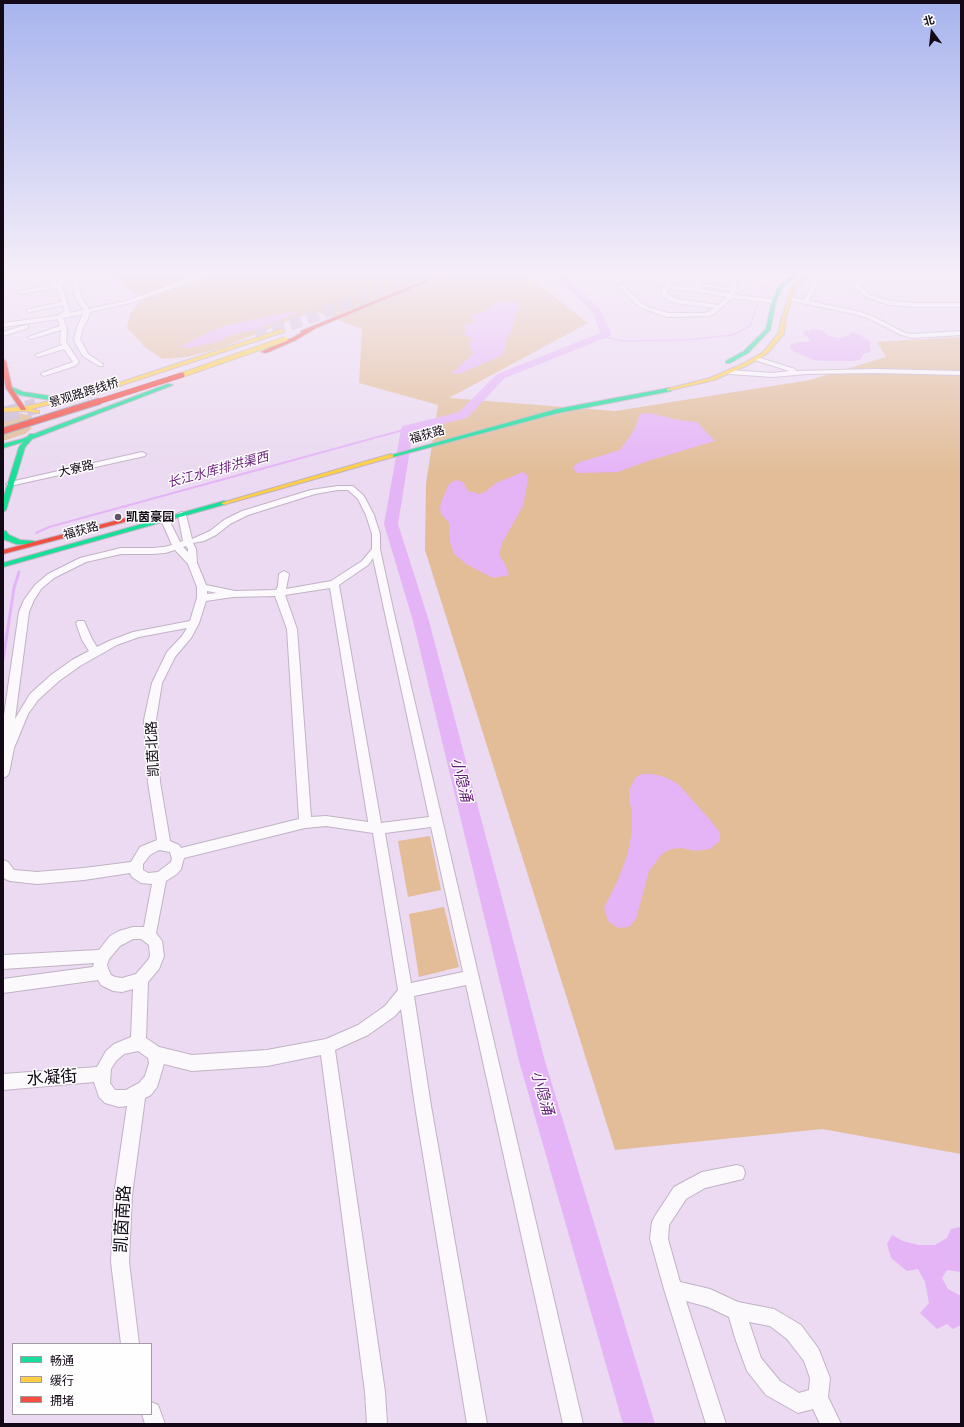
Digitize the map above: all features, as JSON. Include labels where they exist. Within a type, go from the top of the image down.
[{"type":"main road","points":[[3,410],[23,409],[78,396],[186,364],[255,340]]},
{"type":"main road","name":"景观路跨线桥","points":[[3,423],[116,390],[274,340]]},
{"type":"main road","name":"景观路跨线桥","points":[[3,431],[169,380],[275,340]]},
{"type":"main road","points":[[3,510],[22,447],[32,435],[269,350],[293,340]]},
{"type":"main road","name":"福获路","points":[[270,480],[552,404],[651,387],[691,378],[717,368],[746,352],[758,340]]},
{"type":"main road","name":"福获路","points":[[3,565],[386,459],[513,422],[557,411],[680,388],[712,379],[757,358],[765,353],[776,340]]},
{"type":"main road","points":[[3,361],[9,388],[23,409],[40,414],[43,418],[43,423],[40,429],[24,440],[3,446]]},
{"type":"main road","points":[[9,388],[22,394],[39,398],[78,396]]},
{"type":"main road","name":"福获路","points":[[3,552],[139,516]]},
{"type":"main road","points":[[3,533],[6,537],[19,542],[38,543]]},
{"type":"street","points":[[44,374],[76,363],[64,340]]},
{"type":"street","points":[[77,340],[85,355],[101,365]]},
{"type":"street","points":[[38,355],[66,346]]},
{"type":"street","points":[[757,358],[786,369],[806,372]]},
{"type":"street","points":[[729,372],[772,375],[806,372],[875,371],[961,373]]},
{"type":"street","name":"大寮路","points":[[10,484],[142,454]]},
{"type":"street","points":[[3,773],[8,748],[9,722],[24,612],[29,600],[38,587],[50,576],[83,560],[121,551],[165,550],[200,539],[213,533],[226,522],[245,513],[314,492],[338,488],[350,488],[361,498],[370,515],[376,534],[376,549],[388,609],[573,1424]]},
{"type":"street","points":[[182,515],[188,542],[192,549],[192,563]]},
{"type":"street","points":[[165,520],[177,546],[192,563],[202,587],[235,594]]},
{"type":"street","points":[[202,598],[235,594],[279,593],[334,584],[365,563],[376,549]]},
{"type":"street","points":[[284,574],[283,586],[279,593],[292,629],[305,823]]},
{"type":"street","points":[[334,584],[374,820],[378,829],[406,991],[423,1106],[477,1424]]},
{"type":"street","name":"凯茵北路","points":[[164,845],[154,782],[150,720],[157,683],[170,655],[186,638],[194,623],[202,598],[202,587]]},
{"type":"street","points":[[8,748],[23,713],[34,697],[55,678],[95,652],[137,634],[194,623]]},
{"type":"street","points":[[81,624],[87,640],[95,652]]},
{"type":"street","points":[[177,854],[305,823],[326,822],[378,829],[436,821]]},
{"type":"street","points":[[158,845],[170,846],[175,849],[177,854],[178,859],[172,870],[160,878],[146,879],[141,877],[136,867],[137,862],[145,851],[158,845]]},
{"type":"street","points":[[3,866],[10,875],[37,878],[136,867]]},
{"type":"street","points":[[149,936],[160,878]]},
{"type":"street","points":[[138,933],[149,936],[155,941],[158,948],[154,964],[148,972],[131,983],[118,984],[106,980],[100,965],[108,948],[115,941],[124,936],[138,933]]},
{"type":"street","points":[[3,962],[103,956]]},
{"type":"street","points":[[3,986],[102,973]]},
{"type":"street","points":[[155,1054],[157,1063],[156,1072],[152,1081],[137,1095],[119,1099],[111,1097],[105,1091],[102,1083],[102,1074],[105,1065],[111,1056],[119,1049],[128,1045],[146,1045],[155,1054],[192,1063],[267,1058],[327,1046],[363,1030],[390,1011],[406,991],[472,977]]},
{"type":"street","points":[[138,1044],[140,978]]},
{"type":"street","points":[[327,1046],[375,1392],[377,1424]]},
{"type":"street","name":"水凝街","points":[[3,1082],[102,1074]]},
{"type":"street","name":"凯茵南路","points":[[130,1343],[120,1262],[122,1195],[137,1095]]},
{"type":"street","points":[[716,1424],[673,1289],[659,1239],[660,1222],[680,1193],[702,1180],[737,1173]]},
{"type":"street","points":[[673,1289],[710,1298],[737,1311],[774,1318],[794,1332],[811,1355],[820,1378],[818,1398],[831,1424]]},
{"type":"street","points":[[737,1311],[744,1338],[754,1364],[773,1388],[798,1403],[818,1398]]},
{"type":"shaded area","points":[[138,340],[242,340],[221,348],[187,357],[162,359],[145,347]]},
{"type":"shaded area","points":[[194,340],[222,340],[188,348],[180,347]]},
{"type":"shaded area","points":[[361,340],[557,340],[449,398],[615,411],[810,380],[886,357],[877,342],[917,340],[961,340],[961,1154],[822,1129],[615,1150],[425,550],[426,484],[438,405],[359,383]]},
{"type":"shaded area","points":[[471,340],[507,340],[503,355],[462,373],[451,374],[473,354],[469,343]]},
{"type":"shaded area","points":[[809,340],[867,340],[871,342],[869,346],[871,350],[870,352],[864,354],[860,360],[824,361],[814,360],[793,351],[790,348],[790,345],[798,342],[810,341]]},
{"type":"shaded area","points":[[18,413],[32,416],[31,429],[25,434],[3,441],[3,414]]},
{"type":"shaded area","points":[[650,413],[679,420],[697,422],[715,441],[651,460],[618,472],[578,473],[573,469],[575,465],[580,462],[620,450],[634,430],[640,414]]},
{"type":"shaded area","points":[[523,472],[527,475],[528,480],[523,506],[502,543],[499,555],[505,564],[509,575],[493,578],[466,564],[454,554],[450,542],[449,523],[441,514],[440,507],[449,484],[456,480],[463,482],[468,491],[480,494],[496,483]]},
{"type":"shaded area","points":[[642,774],[653,774],[665,777],[678,784],[720,833],[720,841],[710,849],[696,851],[682,848],[671,849],[662,854],[649,871],[636,919],[629,927],[618,928],[608,921],[604,908],[617,882],[627,856],[632,832],[632,810],[629,801],[629,790],[636,777]]},
{"type":"shaded area","points":[[430,836],[441,890],[408,897],[398,841]]},
{"type":"shaded area","points":[[444,907],[459,967],[419,977],[409,914]]},
{"type":"shaded area","points":[[960,1227],[961,1272],[947,1270],[942,1278],[948,1289],[961,1296],[961,1325],[953,1329],[947,1324],[937,1329],[920,1313],[929,1303],[925,1282],[918,1269],[907,1271],[891,1258],[887,1244],[892,1235],[903,1241],[918,1245],[935,1245],[947,1238],[951,1229]]},
{"type":"waterway","name":"小隐涌","points":[[592,340],[501,376],[463,415],[407,429],[391,524],[421,621],[532,1061],[639,1424]]},
{"type":"waterway","points":[[616,340],[622,341],[690,340]]},
{"type":"waterway","name":"长江水库排洪渠西","points":[[36,533],[49,527],[407,429]]},
{"type":"waterway","name":"长江水库排洪渠西","points":[[3,660],[14,588],[19,572]]},
{"type":"tunnel","points":[[3,415],[36,406]]},
{"type":"traffic: fast","points":[[728,362],[746,352],[758,340]]},
{"type":"traffic: fast","points":[[3,446],[24,440],[170,385]]},
{"type":"traffic: fast","points":[[9,388],[22,394],[50,398]]},
{"type":"traffic: fast","points":[[391,456],[557,411],[669,390]]},
{"type":"traffic: fast","points":[[3,510],[22,447],[32,435]]},
{"type":"traffic: fast","points":[[3,565],[224,503]]},
{"type":"traffic: fast","points":[[3,533],[6,537],[19,542],[31,543]]},
{"type":"traffic: slow","points":[[23,409],[96,392],[256,340]]},
{"type":"traffic: slow","points":[[182,375],[283,340]]},
{"type":"traffic: slow","points":[[669,390],[712,379],[746,364],[765,353],[776,340]]},
{"type":"traffic: slow","points":[[3,410],[23,409],[37,412]]},
{"type":"traffic: slow","points":[[224,503],[391,456]]},
{"type":"traffic: jam","points":[[264,352],[293,340]]},
{"type":"traffic: jam","points":[[3,361],[9,388],[23,409]]},
{"type":"traffic: jam","points":[[3,431],[182,375]]},
{"type":"traffic: jam","points":[[3,552],[130,519]]},
{"type":"place","name":"凯茵豪园","points":[[118,517]]}]
